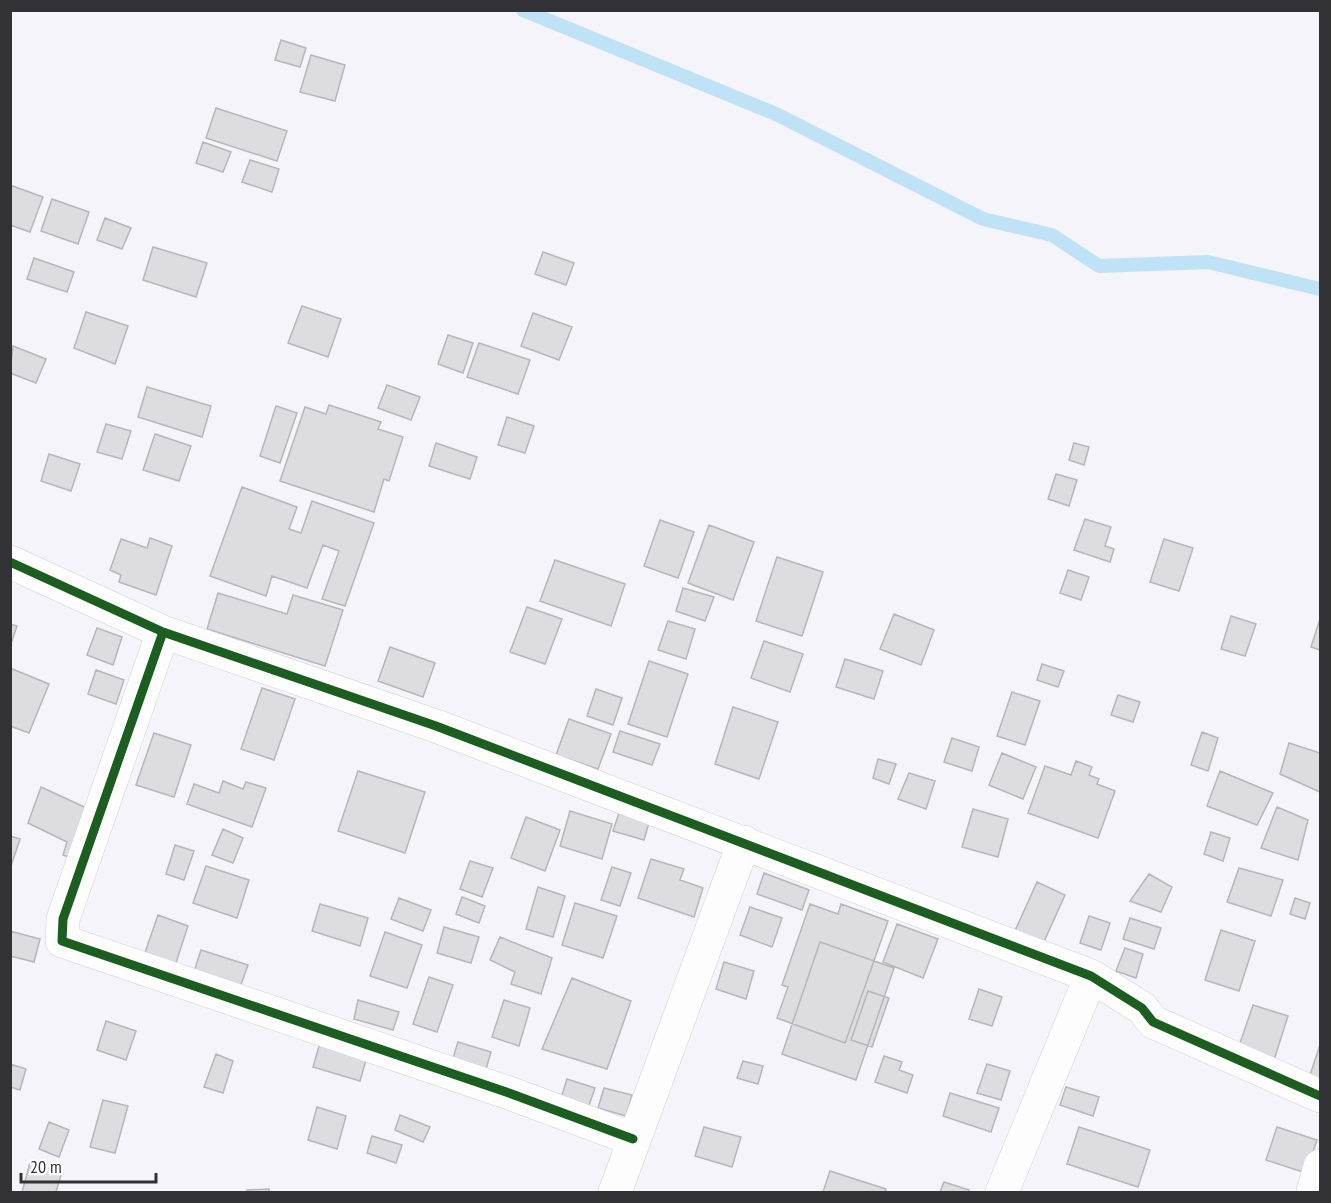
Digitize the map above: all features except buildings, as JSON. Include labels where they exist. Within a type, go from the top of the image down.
[{"type":"street","points":[[10,562],[163,632],[436,726],[1091,976],[1142,1008],[1153,1022],[1320,1096]]},
{"type":"street","points":[[163,632],[63,919],[62,941],[509,1093],[633,1139]]},
{"type":"street","points":[[615,1192],[744,842]]},
{"type":"street","points":[[1002,1192],[1091,976]]},
{"type":"street","points":[[1313,1192],[1320,1166]]},
{"type":"waterway","points":[[523,10],[776,114],[983,219],[1052,235],[1099,266],[1208,262],[1320,289]]},
{"type":"cycle path","points":[[10,562],[163,632],[436,726],[1091,976],[1142,1008],[1153,1022],[1320,1096]]},
{"type":"cycle path","points":[[163,632],[63,919],[62,941],[509,1093],[633,1139]]}]
